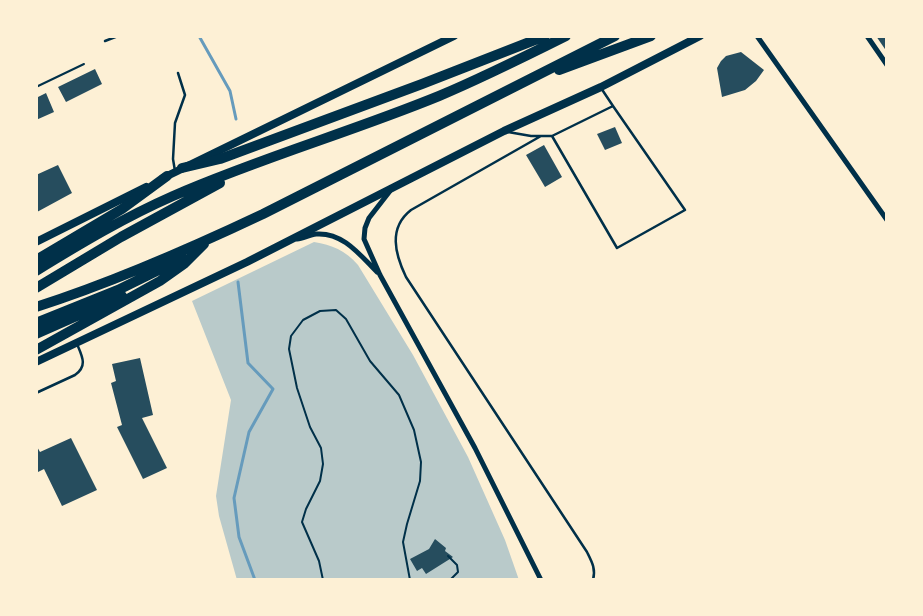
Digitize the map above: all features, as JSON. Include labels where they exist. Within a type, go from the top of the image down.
[{"type":"highway","points":[[36,260],[122,209],[175,172],[218,155],[260,144],[545,36]]},
{"type":"highway","points":[[36,271],[87,241],[172,197],[265,160],[439,96],[515,62],[566,36]]},
{"type":"highway","points":[[36,307],[103,283],[206,241],[615,36]]},
{"type":"highway","points":[[525,82],[651,36]]},
{"type":"highway","points":[[36,288],[121,237],[265,160]]},
{"type":"highway","points":[[36,334],[143,285],[162,274],[206,241]]},
{"type":"highway","points":[[36,350],[160,281],[184,264],[206,241]]},
{"type":"highway","points":[[36,324],[101,298],[177,262]]},
{"type":"main road","points":[[218,155],[253,133],[454,36]]},
{"type":"main road","points":[[36,362],[123,319],[247,262],[504,132],[601,87],[700,36]]},
{"type":"main road","points":[[36,242],[175,172]]},
{"type":"street","points":[[756,36],[887,220]]},
{"type":"street","points":[[867,36],[887,65]]},
{"type":"street","points":[[392,189],[369,218],[365,228],[364,239],[380,275],[475,448],[541,580]]},
{"type":"street","points":[[287,242],[316,234],[343,240],[380,275]]},
{"type":"lane","points":[[105,41],[116,37]]},
{"type":"lane","points":[[175,172],[173,159],[175,123],[185,95],[178,73]]},
{"type":"lane","points":[[552,136],[617,248],[685,210],[601,87]]},
{"type":"lane","points":[[504,132],[532,136],[552,136],[614,106]]},
{"type":"lane","points":[[541,136],[411,210],[398,226],[395,247],[406,277],[587,552],[595,572],[593,580]]},
{"type":"lane","points":[[36,393],[81,371],[84,361],[76,343]]},
{"type":"path","points":[[36,87],[84,64]]},
{"type":"path","points":[[323,580],[319,561],[302,522],[306,509],[320,481],[323,464],[321,448],[310,427],[297,388],[289,349],[291,336],[303,320],[320,311],[336,310],[346,319],[370,361],[399,395],[414,430],[421,462],[420,481],[403,542],[410,580]]},
{"type":"path","points":[[448,556],[458,565],[458,572],[450,580]]},
{"type":"shaded area","points":[[314,242],[338,249],[358,265],[413,355],[468,457],[505,540],[519,580],[237,580],[219,516],[216,496],[231,400],[192,301]]},
{"type":"building","points":[[876,36],[887,36],[887,52]]},
{"type":"building","points":[[741,52],[764,70],[756,81],[745,90],[722,97],[717,68],[726,56]]},
{"type":"building","points":[[95,69],[102,84],[66,102],[58,87]]},
{"type":"building","points":[[46,93],[54,112],[36,120],[36,98]]},
{"type":"building","points":[[615,127],[622,143],[605,150],[597,134]]},
{"type":"building","points":[[544,145],[562,177],[545,187],[526,155]]},
{"type":"building","points":[[58,165],[72,193],[37,212],[36,175]]},
{"type":"building","points":[[140,358],[153,415],[142,418],[167,468],[143,479],[117,427],[122,425],[111,383],[116,381],[112,364]]},
{"type":"building","points":[[71,438],[97,490],[62,506],[44,469],[36,473],[36,445],[40,452]]},
{"type":"building","points":[[435,539],[453,557],[426,574],[422,568],[417,571],[410,559],[429,549]]},
{"type":"waterway","points":[[199,36],[230,91],[236,119]]},
{"type":"waterway","points":[[238,282],[248,363],[273,389],[249,432],[234,498],[239,537],[255,580]]}]
